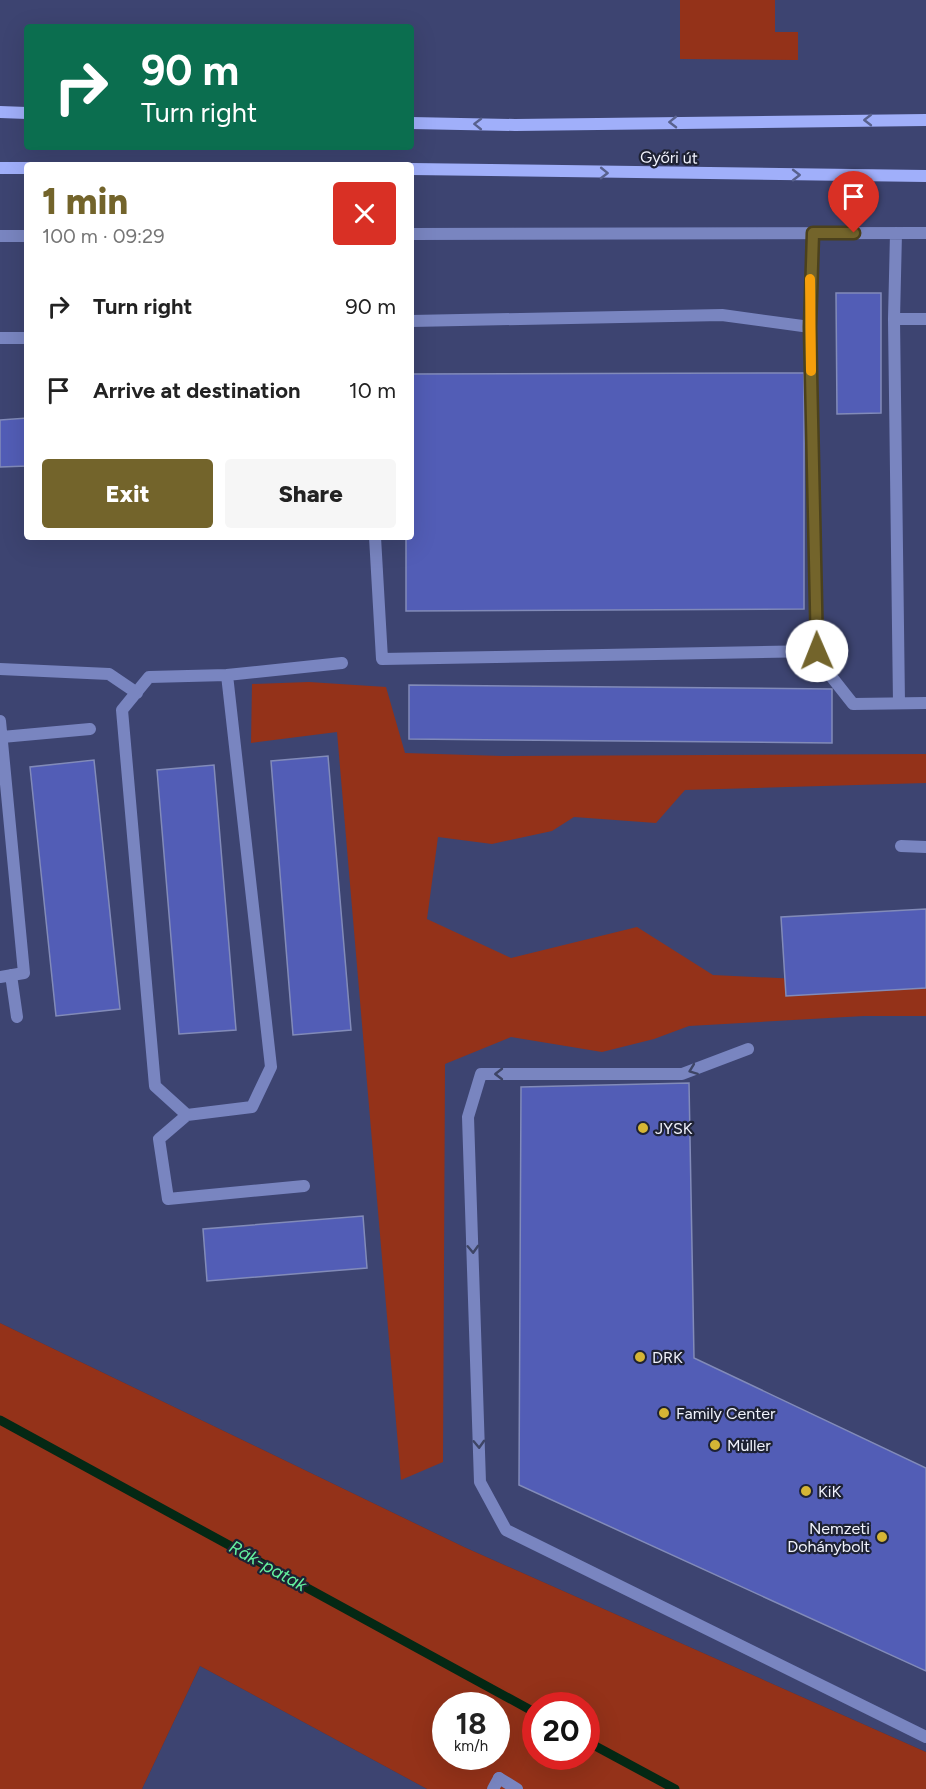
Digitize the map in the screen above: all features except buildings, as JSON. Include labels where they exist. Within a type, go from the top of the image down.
[{"type":"main road","points":[[0,112],[24,113]]},
{"type":"main road","name":"Győri út","points":[[414,123],[515,125],[926,120]]},
{"type":"main road","points":[[0,168],[24,168]]},
{"type":"main road","name":"Győri út","points":[[414,169],[926,176]]},
{"type":"street","points":[[813,233],[810,327],[817,651],[823,666],[853,704],[926,703]]},
{"type":"street","points":[[896,233],[894,319],[899,704]]},
{"type":"street","points":[[414,234],[926,233]]},
{"type":"street","points":[[0,236],[24,236]]},
{"type":"street","points":[[414,321],[723,315],[810,327]]},
{"type":"street","points":[[894,319],[926,319]]},
{"type":"street","points":[[0,338],[24,338]]},
{"type":"street","points":[[375,540],[382,659],[817,651]]},
{"type":"street","points":[[187,1115],[155,1086],[122,710],[149,677],[227,675],[342,663]]},
{"type":"street","points":[[0,669],[110,674],[136,693]]},
{"type":"street","points":[[227,675],[271,1067],[252,1107],[187,1115],[159,1139],[168,1199],[304,1186]]},
{"type":"street","points":[[0,721],[24,973],[6,976],[17,1017]]},
{"type":"street","points":[[2,737],[90,729]]},
{"type":"street","points":[[901,846],[926,847]]},
{"type":"street","points":[[748,1049],[682,1074],[481,1074],[468,1117],[480,1482],[506,1530],[926,1737]]},
{"type":"street","points":[[496,1784],[517,1789]]},
{"type":"shaded area","points":[[0,0],[926,0],[926,1752],[464,1547],[0,1323]]},
{"type":"shaded area","points":[[680,0],[775,0],[775,32],[798,32],[798,60],[680,59]]},
{"type":"shaded area","points":[[309,682],[386,687],[405,753],[502,756],[926,754],[926,783],[685,790],[656,823],[574,817],[552,831],[492,844],[438,837],[427,919],[511,958],[637,927],[713,975],[926,985],[926,1016],[864,1016],[689,1026],[654,1039],[602,1052],[511,1037],[445,1064],[443,1462],[401,1480],[337,732],[251,743],[252,684]]},
{"type":"shaded area","points":[[0,1323],[464,1547],[926,1752],[926,1789],[427,1789],[200,1666],[142,1789],[0,1789]]},
{"type":"shaded area","points":[[200,1666],[427,1789],[142,1789]]},
{"type":"waterway","name":"Rák-patak","points":[[0,1420],[522,1705]]},
{"type":"waterway","name":"Rák-patak","points":[[600,1749],[675,1789]]},
{"type":"slow traffic","points":[[810,279],[811,371]]},
{"type":"place","name":"JYSK","points":[[643,1128]]},
{"type":"place","name":"DRK","points":[[640,1357]]},
{"type":"place","name":"Family Center","points":[[664,1413]]},
{"type":"place","name":"Müller","points":[[715,1445]]},
{"type":"place","name":"KiK","points":[[806,1491]]},
{"type":"place","name":"Nemzeti Dohánybolt","points":[[882,1537]]},
{"type":"route","points":[[817,651],[810,327],[813,233],[854,233]]}]
